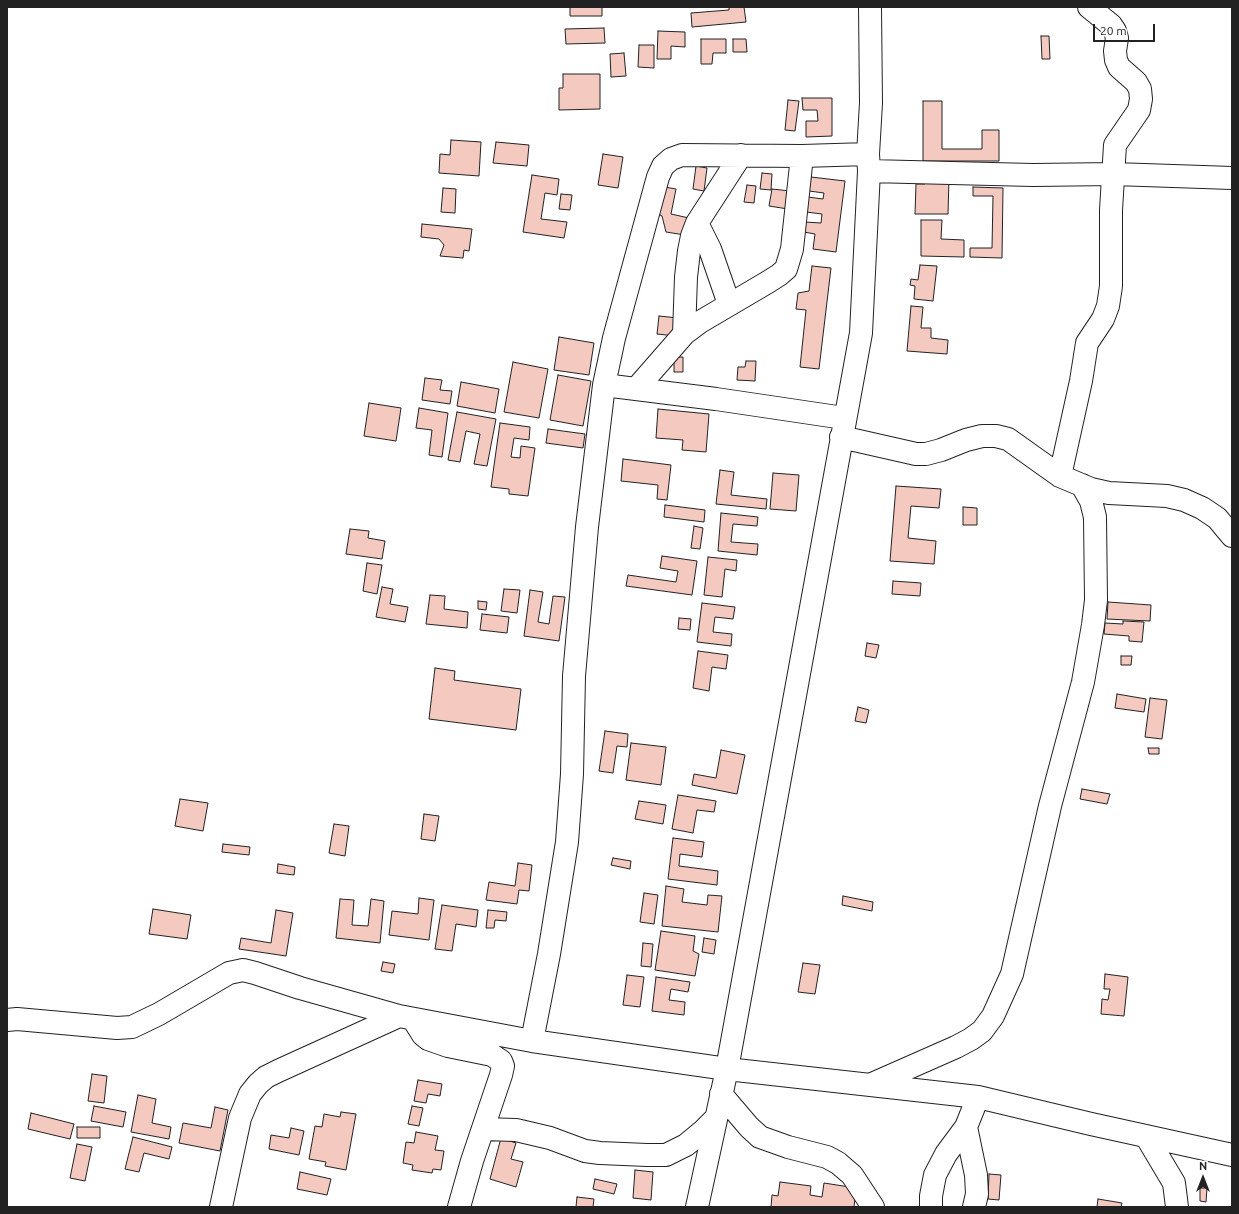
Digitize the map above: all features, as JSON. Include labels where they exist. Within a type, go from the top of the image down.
[{"type":"street","points":[[697,1207],[727,1069],[861,333],[871,103],[870,7]]},
{"type":"street","points":[[1060,476],[1087,342],[1103,319],[1108,306],[1111,286],[1111,210],[1114,174],[1113,153],[1115,145],[1139,110],[1141,99],[1140,89],[1136,82],[1118,67],[1115,51],[1118,38],[1115,31],[1111,24],[1089,7]]},
{"type":"street","points":[[532,1041],[549,954],[567,842],[572,774],[574,676],[587,527],[604,385],[614,338],[658,177],[663,166],[682,155],[802,156],[1032,175],[1114,174],[1232,178]]},
{"type":"street","points":[[684,334],[686,277],[689,251],[696,223],[741,155]]},
{"type":"street","points":[[636,389],[684,334],[700,322],[774,278],[786,269],[792,249],[802,156]]},
{"type":"street","points":[[696,223],[710,250],[729,304]]},
{"type":"street","points":[[604,385],[716,399],[843,428],[916,454],[926,454],[941,450],[966,440],[982,436],[996,436],[1008,439],[1060,476],[1091,490],[1109,493],[1166,496],[1184,500],[1202,508],[1217,518],[1232,536]]},
{"type":"street","points":[[871,1085],[956,1048],[982,1031],[993,1016],[1012,974],[1050,806],[1083,682],[1093,626],[1096,600],[1095,517],[1090,501],[1082,485]]},
{"type":"street","points":[[7,1020],[17,1019],[117,1028],[132,1027],[159,1014],[229,973],[243,970],[315,993],[406,1017],[532,1041],[727,1069],[978,1097],[1232,1155]]},
{"type":"street","points":[[406,1017],[423,1035],[434,1042],[492,1055],[501,1061],[503,1066],[459,1207]]},
{"type":"street","points":[[221,1207],[240,1118],[250,1094],[258,1084],[278,1070],[406,1017]]},
{"type":"street","points":[[721,1094],[760,1138],[827,1157],[838,1162],[852,1175],[873,1207]]},
{"type":"street","points":[[931,1207],[931,1196],[936,1175],[946,1154],[966,1127],[978,1097]]},
{"type":"street","points":[[483,1128],[516,1130],[550,1138],[585,1150],[600,1153],[660,1155],[671,1153],[686,1145],[716,1118]]},
{"type":"street","points":[[966,1127],[976,1175],[977,1194],[974,1207]]},
{"type":"street","points":[[1146,1136],[1174,1184],[1176,1207]]},
{"type":"building","points":[[570,7],[602,7],[602,16],[570,16]]},
{"type":"building","points":[[729,7],[744,7],[746,22],[692,27],[691,13],[729,10]]},
{"type":"building","points":[[604,28],[605,43],[566,44],[565,29]]},
{"type":"building","points":[[658,31],[685,32],[685,47],[671,46],[671,59],[657,59]]},
{"type":"building","points":[[1041,36],[1049,36],[1050,59],[1042,59]]},
{"type":"building","points":[[701,39],[726,39],[726,53],[713,53],[712,64],[701,64]]},
{"type":"building","points":[[733,39],[746,39],[747,52],[733,52]]},
{"type":"building","points":[[639,45],[654,45],[654,68],[638,67]]},
{"type":"building","points":[[624,53],[626,76],[611,77],[610,54]]},
{"type":"building","points":[[563,74],[600,74],[600,109],[559,110],[559,88],[563,88]]},
{"type":"building","points":[[802,98],[832,98],[832,136],[806,137],[806,121],[818,121],[817,110],[803,110]]},
{"type":"building","points":[[788,100],[799,101],[795,131],[785,130]]},
{"type":"building","points":[[923,101],[942,101],[942,149],[982,149],[982,130],[999,130],[999,161],[923,161]]},
{"type":"building","points":[[451,140],[481,142],[479,176],[439,173],[440,154],[450,155]]},
{"type":"building","points":[[496,142],[529,145],[527,166],[493,163]]},
{"type":"building","points":[[603,154],[623,157],[618,188],[598,185]]},
{"type":"building","points":[[696,166],[707,168],[704,191],[693,189]]},
{"type":"building","points":[[762,173],[772,174],[771,190],[760,189]]},
{"type":"building","points":[[532,175],[559,179],[557,195],[545,193],[541,219],[567,222],[564,238],[523,232]]},
{"type":"building","points":[[811,177],[845,181],[836,252],[813,249],[815,234],[804,232],[805,222],[821,223],[822,214],[806,212],[808,197],[823,199],[824,193],[809,191]]},
{"type":"building","points":[[925,178],[949,178],[948,214],[915,214],[916,184],[925,184]]},
{"type":"building","points":[[747,185],[756,186],[754,203],[744,202]]},
{"type":"building","points":[[659,186],[676,189],[671,214],[689,218],[685,235],[666,232],[662,216],[654,212]]},
{"type":"building","points":[[973,187],[1003,188],[1002,258],[970,257],[970,248],[992,248],[993,196],[973,196]]},
{"type":"building","points":[[443,188],[456,189],[455,213],[441,212]]},
{"type":"building","points":[[772,189],[790,191],[788,209],[769,206]]},
{"type":"building","points":[[561,194],[572,195],[570,210],[559,209]]},
{"type":"building","points":[[921,220],[942,220],[941,239],[964,240],[964,257],[921,256]]},
{"type":"building","points":[[422,224],[472,229],[469,251],[464,250],[463,258],[440,256],[444,245],[439,239],[421,237]]},
{"type":"building","points":[[920,265],[937,266],[933,301],[914,299],[915,286],[910,285],[911,279],[918,280]]},
{"type":"building","points":[[812,266],[831,268],[819,369],[800,367],[806,310],[796,309],[798,293],[809,291]]},
{"type":"building","points":[[911,306],[923,307],[921,328],[931,328],[931,338],[948,340],[947,354],[907,351]]},
{"type":"building","points":[[659,316],[678,318],[676,336],[657,334]]},
{"type":"building","points":[[559,337],[594,343],[589,375],[554,370]]},
{"type":"building","points":[[674,357],[683,357],[683,372],[674,372]]},
{"type":"building","points":[[746,361],[756,361],[755,381],[737,380],[738,367],[745,367]]},
{"type":"building","points":[[513,362],[548,369],[539,418],[504,412]]},
{"type":"building","points":[[558,375],[591,381],[583,426],[550,420]]},
{"type":"building","points":[[425,378],[442,380],[440,390],[452,391],[450,404],[422,400]]},
{"type":"building","points":[[461,382],[499,389],[495,413],[457,406]]},
{"type":"building","points":[[369,403],[401,408],[396,441],[364,436]]},
{"type":"building","points":[[419,408],[448,413],[442,457],[429,455],[432,430],[416,428]]},
{"type":"building","points":[[658,409],[709,414],[706,452],[682,450],[683,440],[656,438]]},
{"type":"building","points":[[457,412],[496,419],[487,466],[474,464],[480,434],[466,431],[460,462],[448,460]]},
{"type":"building","points":[[500,423],[530,427],[529,440],[514,438],[511,457],[520,458],[521,446],[535,448],[528,496],[509,494],[509,489],[491,487]]},
{"type":"building","points":[[548,429],[585,434],[583,448],[546,443]]},
{"type":"building","points":[[623,459],[671,465],[667,500],[657,499],[658,485],[621,481]]},
{"type":"building","points":[[720,470],[734,472],[731,495],[767,499],[766,509],[716,504]]},
{"type":"building","points":[[773,473],[799,475],[796,511],[770,509]]},
{"type":"building","points":[[896,486],[941,489],[939,508],[911,506],[908,538],[936,541],[934,564],[890,561]]},
{"type":"building","points":[[665,505],[705,510],[704,522],[664,517]]},
{"type":"building","points":[[963,507],[977,508],[977,525],[963,525]]},
{"type":"building","points":[[721,513],[758,517],[757,526],[733,524],[731,542],[758,544],[757,555],[718,551]]},
{"type":"building","points":[[694,526],[703,528],[700,549],[691,548]]},
{"type":"building","points":[[350,529],[369,531],[368,538],[385,541],[382,559],[346,554]]},
{"type":"building","points":[[662,556],[697,561],[692,595],[626,586],[628,575],[676,582],[678,571],[660,568]]},
{"type":"building","points":[[708,557],[737,560],[736,571],[725,569],[722,597],[704,595]]},
{"type":"building","points":[[367,563],[382,565],[377,594],[363,591]]},
{"type":"building","points":[[893,581],[921,583],[920,596],[892,594]]},
{"type":"building","points":[[382,587],[393,589],[390,604],[408,607],[405,622],[376,617]]},
{"type":"building","points":[[504,589],[520,590],[517,613],[501,611]]},
{"type":"building","points":[[530,590],[543,592],[538,622],[549,624],[553,596],[565,597],[559,641],[524,636]]},
{"type":"building","points":[[430,595],[445,596],[444,609],[468,612],[467,628],[426,624]]},
{"type":"building","points":[[478,601],[487,602],[486,610],[478,609]]},
{"type":"building","points":[[1108,602],[1151,605],[1150,621],[1107,619]]},
{"type":"building","points":[[702,603],[735,607],[733,619],[715,617],[713,632],[732,634],[731,646],[697,642]]},
{"type":"building","points":[[482,614],[509,617],[507,633],[480,630]]},
{"type":"building","points":[[679,618],[691,619],[690,630],[678,629]]},
{"type":"building","points":[[1123,621],[1144,622],[1142,642],[1129,641],[1129,636],[1104,634],[1105,623],[1123,624]]},
{"type":"building","points":[[867,643],[879,645],[876,658],[865,656]]},
{"type":"building","points":[[698,651],[728,655],[726,669],[712,667],[709,691],[693,688]]},
{"type":"building","points":[[1121,656],[1132,656],[1131,665],[1121,665]]},
{"type":"building","points":[[435,668],[455,671],[454,680],[521,689],[516,730],[429,719]]},
{"type":"building","points":[[1117,694],[1146,699],[1144,712],[1115,708]]},
{"type":"building","points":[[1150,698],[1167,700],[1162,739],[1145,737]]},
{"type":"building","points":[[858,707],[869,710],[866,723],[855,721]]},
{"type":"building","points":[[605,731],[628,734],[627,747],[617,746],[613,773],[599,771]]},
{"type":"building","points":[[631,743],[666,747],[661,785],[626,780]]},
{"type":"building","points":[[1148,748],[1159,748],[1159,754],[1149,754]]},
{"type":"building","points":[[721,750],[745,755],[737,794],[692,785],[694,774],[716,778]]},
{"type":"building","points":[[1082,789],[1110,794],[1107,804],[1080,799]]},
{"type":"building","points":[[678,795],[716,801],[714,812],[697,810],[693,833],[672,829]]},
{"type":"building","points":[[180,799],[208,803],[203,831],[175,826]]},
{"type":"building","points":[[639,801],[666,805],[663,824],[635,819]]},
{"type":"building","points":[[424,814],[439,816],[435,841],[421,839]]},
{"type":"building","points":[[334,824],[349,826],[345,856],[329,853]]},
{"type":"building","points":[[673,838],[704,842],[702,857],[680,854],[679,866],[718,871],[717,885],[668,879]]},
{"type":"building","points":[[223,844],[250,847],[249,855],[222,852]]},
{"type":"building","points":[[613,858],[631,861],[630,869],[611,865]]},
{"type":"building","points":[[518,863],[532,865],[529,891],[519,890],[517,904],[486,900],[489,882],[515,886]]},
{"type":"building","points":[[278,864],[295,867],[294,875],[277,873]]},
{"type":"building","points":[[666,886],[684,889],[682,902],[707,905],[708,895],[722,896],[718,932],[662,926]]},
{"type":"building","points":[[644,893],[658,895],[654,924],[640,922]]},
{"type":"building","points":[[843,896],[873,902],[872,911],[842,905]]},
{"type":"building","points":[[419,898],[434,900],[429,940],[389,935],[392,911],[418,914]]},
{"type":"building","points":[[340,899],[354,900],[352,925],[368,926],[371,899],[384,901],[380,943],[336,938]]},
{"type":"building","points":[[442,905],[478,910],[476,927],[456,924],[452,951],[435,949]]},
{"type":"building","points":[[153,909],[191,915],[187,939],[149,934]]},
{"type":"building","points":[[276,910],[293,913],[286,956],[239,949],[241,938],[271,943]]},
{"type":"building","points":[[488,910],[507,912],[506,921],[495,920],[494,928],[486,928]]},
{"type":"building","points":[[661,931],[695,936],[693,951],[699,954],[695,976],[655,970]]},
{"type":"building","points":[[704,938],[716,940],[714,954],[702,952]]},
{"type":"building","points":[[643,943],[653,944],[651,967],[641,966]]},
{"type":"building","points":[[383,962],[395,964],[393,973],[381,971]]},
{"type":"building","points":[[803,963],[820,965],[815,994],[798,992]]},
{"type":"building","points":[[1105,974],[1128,977],[1124,1016],[1101,1014],[1102,999],[1108,1000],[1110,989],[1104,989]]},
{"type":"building","points":[[627,975],[644,977],[640,1007],[623,1005]]},
{"type":"building","points":[[656,977],[690,982],[688,992],[671,989],[669,1000],[685,1002],[684,1015],[652,1011]]},
{"type":"building","points":[[92,1074],[107,1076],[104,1103],[88,1101]]},
{"type":"building","points":[[418,1080],[442,1084],[440,1096],[428,1094],[426,1103],[414,1101]]},
{"type":"building","points":[[138,1095],[156,1099],[152,1123],[171,1127],[169,1139],[131,1132]]},
{"type":"building","points":[[94,1106],[126,1112],[123,1127],[91,1121]]},
{"type":"building","points":[[412,1106],[423,1108],[419,1126],[408,1124]]},
{"type":"building","points":[[215,1107],[228,1110],[220,1151],[179,1143],[183,1123],[211,1128]]},
{"type":"building","points":[[341,1112],[356,1114],[346,1170],[325,1166],[326,1162],[309,1159],[315,1126],[322,1127],[324,1114],[340,1117]]},
{"type":"building","points":[[31,1113],[74,1124],[70,1139],[28,1129]]},
{"type":"building","points":[[77,1127],[100,1127],[100,1138],[77,1138]]},
{"type":"building","points":[[291,1128],[304,1131],[299,1155],[269,1149],[271,1135],[289,1138]]},
{"type":"building","points":[[416,1132],[438,1136],[435,1150],[444,1151],[441,1170],[433,1169],[432,1173],[412,1170],[413,1165],[403,1163],[406,1142],[414,1143]]},
{"type":"building","points":[[133,1137],[172,1147],[169,1159],[144,1153],[139,1172],[125,1169]]},
{"type":"building","points":[[501,1138],[516,1143],[511,1159],[523,1162],[516,1187],[490,1179]]},
{"type":"building","points":[[77,1144],[92,1147],[85,1181],[70,1178]]},
{"type":"building","points":[[635,1170],[653,1172],[651,1200],[633,1198]]},
{"type":"building","points":[[300,1172],[331,1179],[327,1195],[297,1189]]},
{"type":"building","points":[[989,1174],[1001,1175],[999,1200],[988,1199]]},
{"type":"building","points":[[595,1179],[617,1184],[614,1194],[593,1189]]},
{"type":"building","points":[[780,1182],[811,1186],[810,1195],[822,1197],[824,1183],[856,1188],[854,1207],[771,1207],[772,1195],[778,1196]]},
{"type":"building","points":[[1200,1188],[1207,1188],[1206,1202],[1200,1201]]},
{"type":"building","points":[[577,1197],[594,1199],[593,1207],[576,1207]]},
{"type":"building","points":[[1098,1199],[1122,1203],[1121,1207],[1097,1207]]}]
